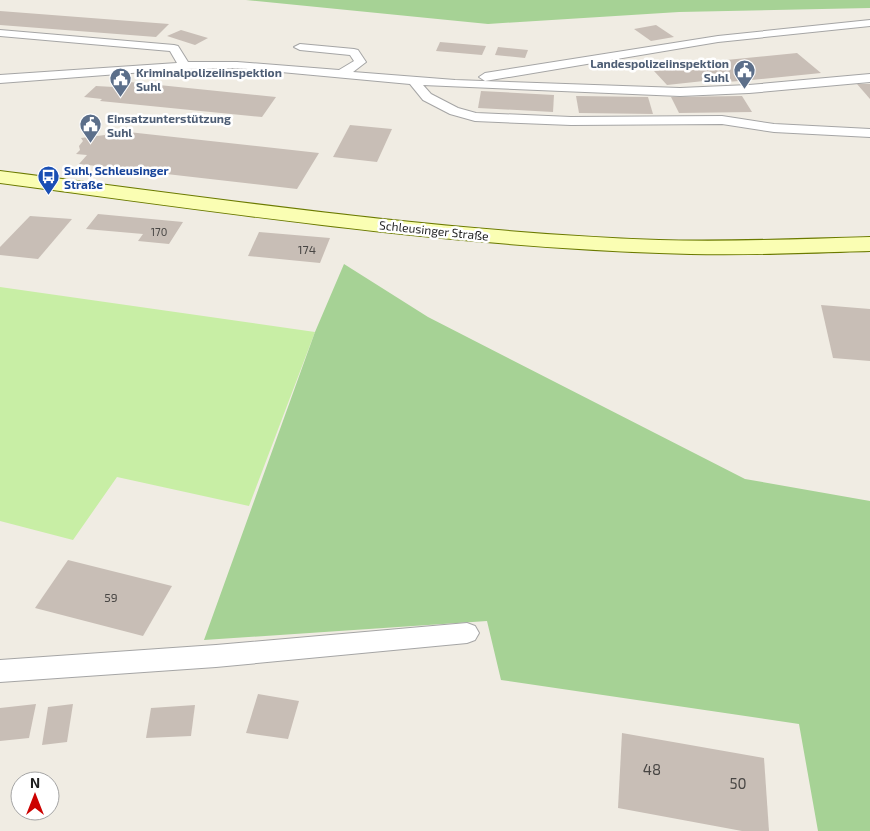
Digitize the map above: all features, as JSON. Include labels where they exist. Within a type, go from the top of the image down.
[{"type":"main road","name":"Schleusinger Straße","points":[[0,177],[324,218],[503,237],[631,245],[749,247],[870,244]]},
{"type":"lane","points":[[455,84],[472,79],[718,39],[870,23]]},
{"type":"lane","points":[[0,32],[174,48],[184,66]]},
{"type":"lane","points":[[300,47],[354,52],[360,62],[341,74]]},
{"type":"lane","points":[[0,79],[184,66],[237,66],[455,84],[680,92],[749,90],[870,78]]},
{"type":"lane","points":[[414,81],[427,97],[454,111],[475,117],[571,121],[722,120],[774,128],[870,133]]},
{"type":"lane","points":[[0,671],[216,656],[466,633]]},
{"type":"green space","points":[[246,0],[870,0],[870,8],[679,12],[488,24]]},
{"type":"green space","points":[[344,264],[428,317],[745,479],[870,501],[870,831],[818,831],[799,724],[501,680],[487,621],[204,640],[315,332]]},
{"type":"green space","points":[[0,287],[315,332],[249,506],[117,477],[73,540],[0,521]]},
{"type":"building","points":[[0,11],[169,24],[156,37],[0,25]]},
{"type":"building","points":[[656,25],[674,37],[651,41],[634,29]]},
{"type":"building","points":[[181,30],[208,38],[195,45],[167,36]]},
{"type":"building","points":[[440,42],[486,46],[482,55],[436,51]]},
{"type":"building","points":[[498,47],[528,50],[525,58],[495,55]]},
{"type":"building","points":[[797,53],[821,73],[715,83],[713,80],[667,85],[654,71],[699,67],[696,63]]},
{"type":"building","points":[[120,81],[276,97],[262,117],[100,101],[102,99],[84,97],[96,86],[114,87]]},
{"type":"building","points":[[857,84],[870,84],[870,99]]},
{"type":"building","points":[[481,91],[554,95],[553,112],[478,108]]},
{"type":"building","points":[[576,96],[648,97],[653,114],[579,113]]},
{"type":"building","points":[[742,96],[752,112],[679,113],[671,97]]},
{"type":"building","points":[[350,125],[392,129],[377,162],[333,157]]},
{"type":"building","points":[[110,130],[319,153],[297,189],[79,164],[87,155],[76,154],[80,150],[79,146],[83,141],[81,138],[105,135]]},
{"type":"building","points":[[98,214],[183,222],[169,244],[138,241],[143,234],[86,229]]},
{"type":"building","points":[[30,216],[72,219],[38,259],[0,255],[0,247]]},
{"type":"building","points":[[259,232],[330,238],[320,263],[248,256]]},
{"type":"building","points":[[821,305],[870,309],[870,361],[833,358]]},
{"type":"building","points":[[68,560],[172,586],[143,636],[35,608]]},
{"type":"building","points":[[258,694],[299,701],[288,739],[246,733]]},
{"type":"building","points":[[36,704],[29,738],[0,741],[0,708]]},
{"type":"building","points":[[73,704],[67,742],[42,745],[48,707]]},
{"type":"building","points":[[195,705],[191,736],[146,738],[151,708]]},
{"type":"building","points":[[622,733],[764,758],[769,831],[742,831],[618,808]]},
{"type":"place","name":"Landespolizeiinspektion Suhl","points":[[745,89]]},
{"type":"place","name":"Kriminalpolizeiinspektion Suhl","points":[[120,98]]},
{"type":"place","name":"Einsatzunterstützung Suhl","points":[[91,144]]},
{"type":"place","name":"Suhl, Schleusinger Straße","points":[[48,196]]}]
